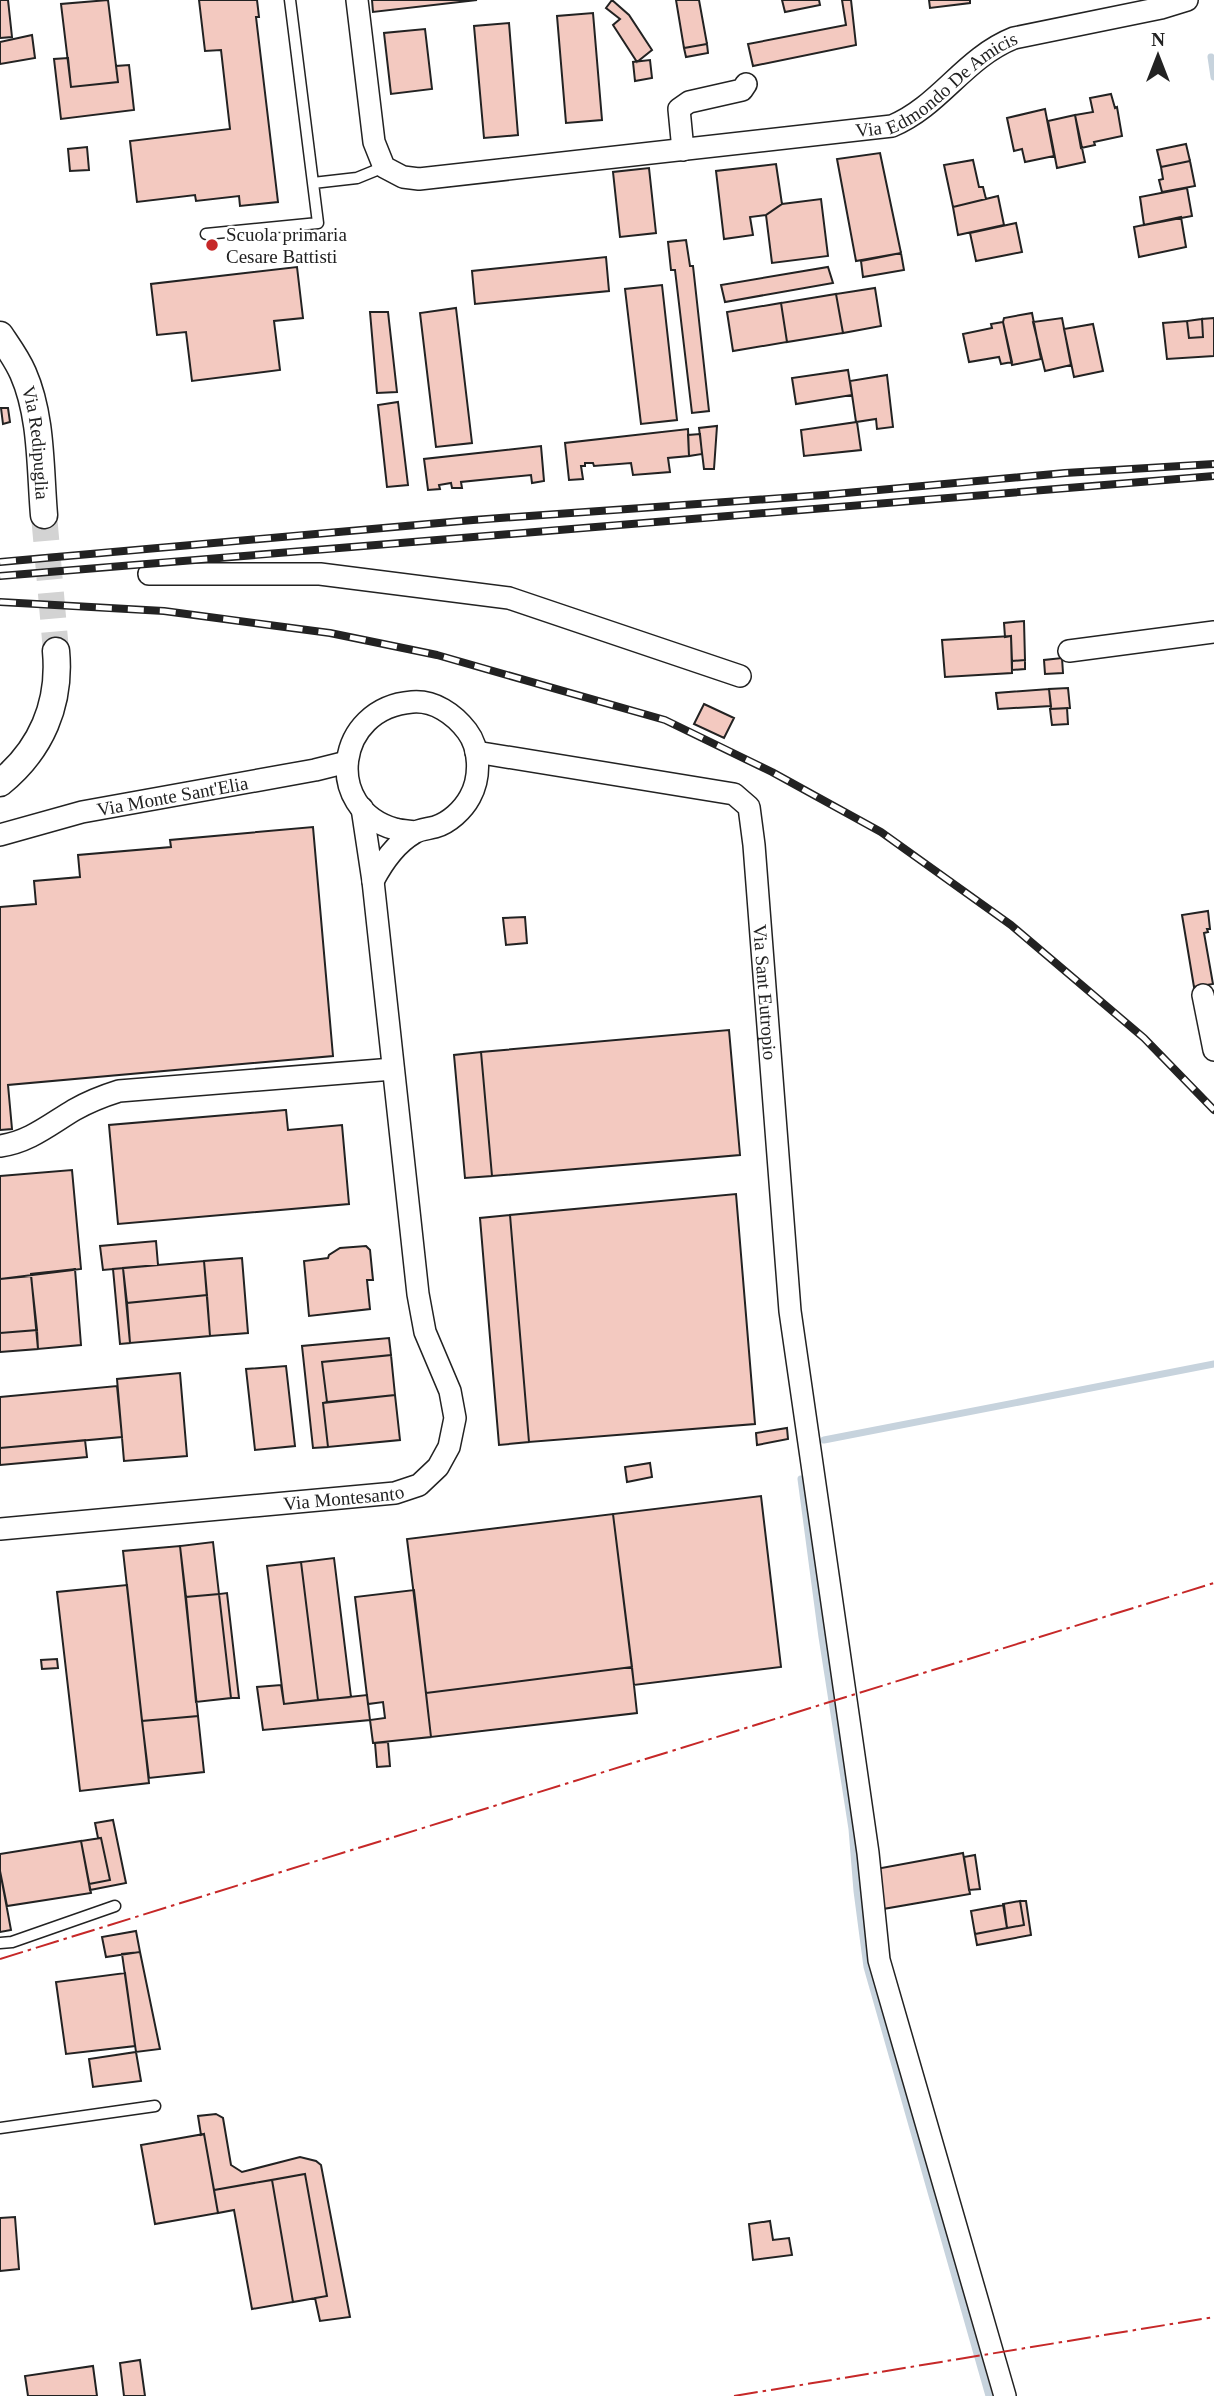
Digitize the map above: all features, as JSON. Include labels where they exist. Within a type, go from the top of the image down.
[{"type":"street","points":[[357,0],[374,142],[384,167]]},
{"type":"street","name":"Via Edmondo De Amicis","points":[[384,167],[403,177],[419,179],[892,126],[911,118],[996,45],[1014,38],[1161,8],[1187,0]]},
{"type":"street","points":[[683,150],[679,109],[689,102],[742,90],[746,84]]},
{"type":"street","name":"Via Redipuglia","points":[[0,335],[23,373],[30,393],[37,424],[44,514]]},
{"type":"street","points":[[149,573],[320,574],[509,597],[740,676]]},
{"type":"street","points":[[1069,651],[1214,632]]},
{"type":"street","points":[[0,783],[18,769],[48,721],[55,695],[56,651]]},
{"type":"street","points":[[418,701],[438,706],[456,717],[469,733],[476,752],[477,775],[471,797],[457,814],[438,827],[416,832],[396,830],[377,822],[362,808],[353,794],[348,778],[347,762],[352,741],[362,724],[378,710],[397,703],[418,701]]},
{"type":"street","name":"Via Sant Eutropio","points":[[476,752],[734,794],[749,807],[790,1311],[868,1853],[879,1960],[1005,2396]]},
{"type":"street","name":"Via Monte Sant'Elia","points":[[0,835],[82,812],[347,762]]},
{"type":"street","name":"Via Montesanto","points":[[0,1529],[395,1493],[419,1485],[438,1468],[449,1447],[455,1418],[450,1391],[425,1332],[418,1294],[373,881],[362,808]]},
{"type":"street","points":[[373,881],[383,862],[416,832]]},
{"type":"street","points":[[1203,995],[1214,1050]]},
{"type":"street","points":[[0,1146],[33,1137],[75,1109],[120,1091],[393,1069]]},
{"type":"lane","points":[[206,234],[318,223],[290,0]]},
{"type":"lane","points":[[313,183],[357,178],[384,167]]},
{"type":"lane","points":[[0,1943],[12,1942],[115,1906]]},
{"type":"lane","points":[[0,2128],[155,2106]]},
{"type":"building","points":[[0,0],[8,0],[12,37],[0,38]]},
{"type":"building","points":[[108,0],[118,82],[71,87],[61,4]]},
{"type":"building","points":[[199,0],[257,0],[259,17],[256,17],[278,202],[240,206],[239,196],[196,201],[195,195],[137,202],[130,141],[230,129],[221,50],[205,51]]},
{"type":"building","points":[[372,0],[477,0],[373,12]]},
{"type":"building","points":[[612,0],[629,15],[652,50],[637,62],[613,25],[620,19],[606,8]]},
{"type":"building","points":[[676,0],[699,0],[707,44],[684,48]]},
{"type":"building","points":[[782,0],[819,0],[820,5],[785,12]]},
{"type":"building","points":[[842,0],[851,0],[856,45],[753,66],[748,44],[846,25]]},
{"type":"building","points":[[929,0],[970,0],[970,3],[930,8]]},
{"type":"building","points":[[593,13],[602,120],[566,123],[557,16]]},
{"type":"building","points":[[509,23],[518,135],[484,138],[474,26]]},
{"type":"building","points":[[425,29],[432,89],[391,94],[384,33]]},
{"type":"building","points":[[32,35],[35,58],[0,64],[0,42]]},
{"type":"building","points":[[707,44],[708,53],[686,57],[684,48]]},
{"type":"building","points":[[68,58],[71,87],[118,82],[116,66],[129,65],[134,110],[61,119],[54,59]]},
{"type":"building","points":[[650,60],[652,78],[635,81],[633,62]]},
{"type":"building","points":[[1111,94],[1115,108],[1117,107],[1122,136],[1094,142],[1095,145],[1081,148],[1075,115],[1093,112],[1090,98]]},
{"type":"building","points":[[1045,109],[1054,156],[1025,162],[1022,149],[1014,151],[1007,118]]},
{"type":"building","points":[[1075,115],[1085,162],[1057,168],[1048,121]]},
{"type":"building","points":[[1186,144],[1190,161],[1161,167],[1157,150]]},
{"type":"building","points":[[87,147],[89,170],[70,171],[68,149]]},
{"type":"building","points":[[880,153],[901,253],[856,261],[837,159]]},
{"type":"building","points":[[973,160],[979,187],[983,187],[986,199],[953,207],[944,165]]},
{"type":"building","points":[[1190,161],[1195,186],[1162,192],[1159,180],[1163,179],[1161,167]]},
{"type":"building","points":[[776,164],[782,204],[766,215],[750,217],[753,235],[724,239],[716,171]]},
{"type":"building","points":[[649,168],[656,233],[620,237],[613,172]]},
{"type":"building","points":[[1187,188],[1192,216],[1144,225],[1140,197]]},
{"type":"building","points":[[998,196],[1004,225],[958,235],[953,207]]},
{"type":"building","points":[[821,199],[828,256],[772,263],[766,215],[782,204]]},
{"type":"building","points":[[1181,217],[1186,247],[1139,257],[1134,227]]},
{"type":"building","points":[[1016,223],[1022,252],[976,261],[970,233]]},
{"type":"building","points":[[686,240],[690,266],[693,266],[709,411],[692,413],[675,270],[671,270],[668,242]]},
{"type":"building","points":[[901,253],[904,270],[863,277],[861,261]]},
{"type":"building","points":[[606,257],[609,291],[475,304],[472,271]]},
{"type":"building","points":[[297,267],[303,318],[274,321],[280,370],[192,381],[186,332],[157,335],[151,284]]},
{"type":"building","points":[[828,267],[833,283],[725,302],[721,285]]},
{"type":"building","points":[[662,285],[677,420],[641,424],[625,289]]},
{"type":"building","points":[[875,288],[881,326],[843,333],[836,294]]},
{"type":"building","points":[[836,294],[843,333],[787,342],[781,303]]},
{"type":"building","points":[[781,303],[787,342],[733,351],[727,312]]},
{"type":"building","points":[[456,308],[472,443],[436,447],[420,313]]},
{"type":"building","points":[[370,312],[388,312],[397,392],[377,393]]},
{"type":"building","points":[[1032,313],[1041,359],[1012,365],[1004,318]]},
{"type":"building","points":[[1062,318],[1071,365],[1045,371],[1033,322]]},
{"type":"building","points":[[1214,318],[1214,356],[1167,359],[1163,323],[1187,321],[1189,338],[1203,337],[1202,319]]},
{"type":"building","points":[[1202,319],[1203,337],[1189,338],[1187,321]]},
{"type":"building","points":[[1003,322],[1012,362],[1001,364],[999,357],[969,362],[963,334],[992,328],[991,324]]},
{"type":"building","points":[[1093,324],[1103,371],[1074,377],[1064,329]]},
{"type":"building","points":[[848,370],[852,395],[796,404],[792,378]]},
{"type":"building","points":[[887,375],[893,427],[877,429],[876,419],[856,422],[850,381]]},
{"type":"building","points":[[398,402],[408,485],[387,487],[378,405]]},
{"type":"building","points":[[1,408],[8,408],[10,422],[3,424]]},
{"type":"building","points":[[857,422],[861,450],[804,456],[801,430]]},
{"type":"building","points":[[717,426],[714,469],[704,469],[699,428]]},
{"type":"building","points":[[688,429],[689,456],[668,458],[670,472],[633,475],[631,463],[594,466],[593,463],[585,463],[585,466],[581,466],[583,479],[569,480],[565,443]]},
{"type":"building","points":[[700,434],[702,454],[689,456],[688,435]]},
{"type":"building","points":[[541,446],[544,481],[532,483],[531,475],[461,482],[462,488],[452,488],[451,483],[439,485],[440,489],[428,490],[424,459]]},
{"type":"building","points":[[1024,621],[1025,660],[1012,661],[1011,636],[1005,637],[1004,623]]},
{"type":"building","points":[[1011,636],[1012,673],[945,677],[942,640]]},
{"type":"building","points":[[1062,658],[1063,673],[1045,674],[1044,660]]},
{"type":"building","points":[[1025,660],[1025,669],[1012,670],[1012,661]]},
{"type":"building","points":[[1068,688],[1070,708],[1051,709],[1049,689]]},
{"type":"building","points":[[1049,689],[1051,706],[998,709],[996,693]]},
{"type":"building","points":[[704,704],[734,718],[724,738],[694,724]]},
{"type":"building","points":[[1067,708],[1068,724],[1052,725],[1050,709]]},
{"type":"building","points":[[313,827],[333,1056],[8,1085],[12,1129],[0,1130],[0,907],[36,904],[34,881],[80,877],[78,855],[171,847],[170,840]]},
{"type":"building","points":[[1208,911],[1210,929],[1204,933],[1213,984],[1194,987],[1182,915]]},
{"type":"building","points":[[525,917],[527,943],[506,945],[503,918]]},
{"type":"building","points":[[729,1030],[740,1155],[492,1176],[481,1052]]},
{"type":"building","points":[[481,1052],[492,1176],[465,1178],[454,1055]]},
{"type":"building","points":[[286,1110],[288,1130],[342,1125],[349,1204],[118,1224],[109,1125]]},
{"type":"building","points":[[72,1170],[81,1269],[0,1279],[0,1176]]},
{"type":"building","points":[[736,1194],[755,1424],[529,1442],[510,1215]]},
{"type":"building","points":[[510,1215],[529,1442],[499,1445],[480,1218]]},
{"type":"building","points":[[156,1241],[158,1265],[103,1270],[100,1246]]},
{"type":"building","points":[[366,1246],[370,1250],[373,1280],[367,1280],[370,1309],[309,1316],[304,1261],[328,1258],[340,1248]]},
{"type":"building","points":[[242,1258],[248,1333],[210,1336],[204,1261]]},
{"type":"building","points":[[204,1261],[207,1295],[127,1303],[123,1268]]},
{"type":"building","points":[[123,1268],[130,1343],[120,1344],[113,1269]]},
{"type":"building","points":[[75,1269],[81,1345],[38,1349],[31,1274]]},
{"type":"building","points":[[31,1276],[37,1330],[0,1333],[0,1279]]},
{"type":"building","points":[[207,1295],[210,1336],[130,1343],[127,1303]]},
{"type":"building","points":[[37,1330],[38,1349],[0,1352],[0,1333]]},
{"type":"building","points":[[389,1338],[391,1355],[322,1362],[327,1402],[323,1403],[328,1447],[313,1448],[302,1346]]},
{"type":"building","points":[[391,1355],[395,1395],[327,1402],[322,1362]]},
{"type":"building","points":[[286,1366],[295,1446],[255,1450],[246,1369]]},
{"type":"building","points":[[180,1373],[187,1456],[124,1461],[117,1379]]},
{"type":"building","points":[[117,1386],[122,1437],[0,1448],[0,1397]]},
{"type":"building","points":[[395,1395],[400,1440],[328,1447],[323,1403]]},
{"type":"building","points":[[787,1428],[788,1439],[757,1445],[756,1433]]},
{"type":"building","points":[[85,1440],[87,1457],[0,1465],[0,1448]]},
{"type":"building","points":[[650,1463],[652,1477],[627,1482],[625,1467]]},
{"type":"building","points":[[761,1496],[781,1667],[634,1685],[613,1514]]},
{"type":"building","points":[[613,1514],[632,1667],[426,1693],[407,1539]]},
{"type":"building","points":[[213,1542],[219,1594],[186,1597],[180,1546]]},
{"type":"building","points":[[180,1546],[198,1716],[142,1721],[123,1551]]},
{"type":"building","points":[[334,1558],[351,1697],[318,1700],[301,1562]]},
{"type":"building","points":[[301,1562],[318,1700],[284,1704],[267,1566]]},
{"type":"building","points":[[127,1585],[149,1783],[80,1791],[57,1592]]},
{"type":"building","points":[[414,1590],[431,1737],[373,1743],[370,1720],[385,1718],[383,1702],[368,1704],[355,1597]]},
{"type":"building","points":[[227,1593],[239,1698],[231,1698],[219,1594]]},
{"type":"building","points":[[219,1594],[231,1698],[196,1702],[186,1597]]},
{"type":"building","points":[[57,1659],[58,1668],[42,1669],[41,1660]]},
{"type":"building","points":[[632,1667],[637,1713],[431,1737],[426,1693]]},
{"type":"building","points":[[281,1685],[284,1704],[367,1695],[370,1720],[263,1730],[257,1687]]},
{"type":"building","points":[[198,1716],[204,1772],[149,1778],[142,1721]]},
{"type":"building","points":[[388,1742],[390,1766],[377,1767],[375,1743]]},
{"type":"building","points":[[113,1820],[126,1883],[90,1890],[89,1884],[110,1880],[95,1823]]},
{"type":"building","points":[[101,1838],[110,1880],[89,1884],[81,1841]]},
{"type":"building","points":[[81,1841],[91,1893],[7,1906],[0,1871],[0,1854]]},
{"type":"building","points":[[963,1853],[970,1894],[883,1909],[876,1869]]},
{"type":"building","points":[[975,1855],[980,1889],[969,1890],[964,1857]]},
{"type":"building","points":[[0,1871],[11,1930],[0,1932]]},
{"type":"building","points":[[1020,1901],[1024,1925],[1007,1928],[1003,1904]]},
{"type":"building","points":[[1020,1901],[1026,1901],[1031,1935],[977,1945],[975,1934],[1024,1925]]},
{"type":"building","points":[[1004,1905],[1007,1928],[975,1934],[971,1911]]},
{"type":"building","points":[[136,1931],[140,1952],[106,1957],[102,1937]]},
{"type":"building","points":[[140,1952],[160,2049],[136,2052],[122,1954]]},
{"type":"building","points":[[125,1973],[135,2046],[66,2054],[56,1982]]},
{"type":"building","points":[[136,2052],[141,2081],[93,2087],[89,2059]]},
{"type":"building","points":[[216,2114],[223,2118],[231,2165],[242,2172],[300,2157],[321,2165],[350,2317],[320,2321],[315,2298],[327,2296],[305,2174],[214,2190],[198,2116]]},
{"type":"building","points":[[204,2134],[218,2213],[155,2224],[141,2145]]},
{"type":"building","points":[[305,2174],[327,2296],[293,2302],[272,2180]]},
{"type":"building","points":[[272,2180],[293,2302],[252,2309],[234,2210],[218,2213],[214,2190]]},
{"type":"building","points":[[15,2217],[19,2269],[0,2271],[0,2218]]},
{"type":"building","points":[[770,2221],[773,2240],[789,2238],[792,2255],[753,2260],[749,2224]]},
{"type":"building","points":[[140,2360],[145,2396],[124,2396],[120,2363]]},
{"type":"building","points":[[93,2366],[97,2396],[28,2396],[25,2376]]},
{"type":"waterway","points":[[1211,57],[1214,77]]},
{"type":"waterway","points":[[824,1440],[1214,1364]]},
{"type":"waterway","points":[[801,1479],[852,1829],[867,1967],[989,2396]]},
{"type":"tunnel","points":[[44,515],[56,651]]},
{"type":"railway","points":[[0,562],[473,520],[824,495],[1065,473],[1214,464]]},
{"type":"railway","points":[[0,576],[1214,476]]},
{"type":"railway","points":[[0,602],[164,611],[330,633],[437,655],[665,720],[772,772],[881,832],[1011,925],[1144,1038],[1214,1110]]},
{"type":"power","points":[[0,1959],[1214,1583]]},
{"type":"power","points":[[734,2396],[1214,2317]]},
{"type":"place","name":"Scuola primaria Cesare Battisti","points":[[212,245]]}]
